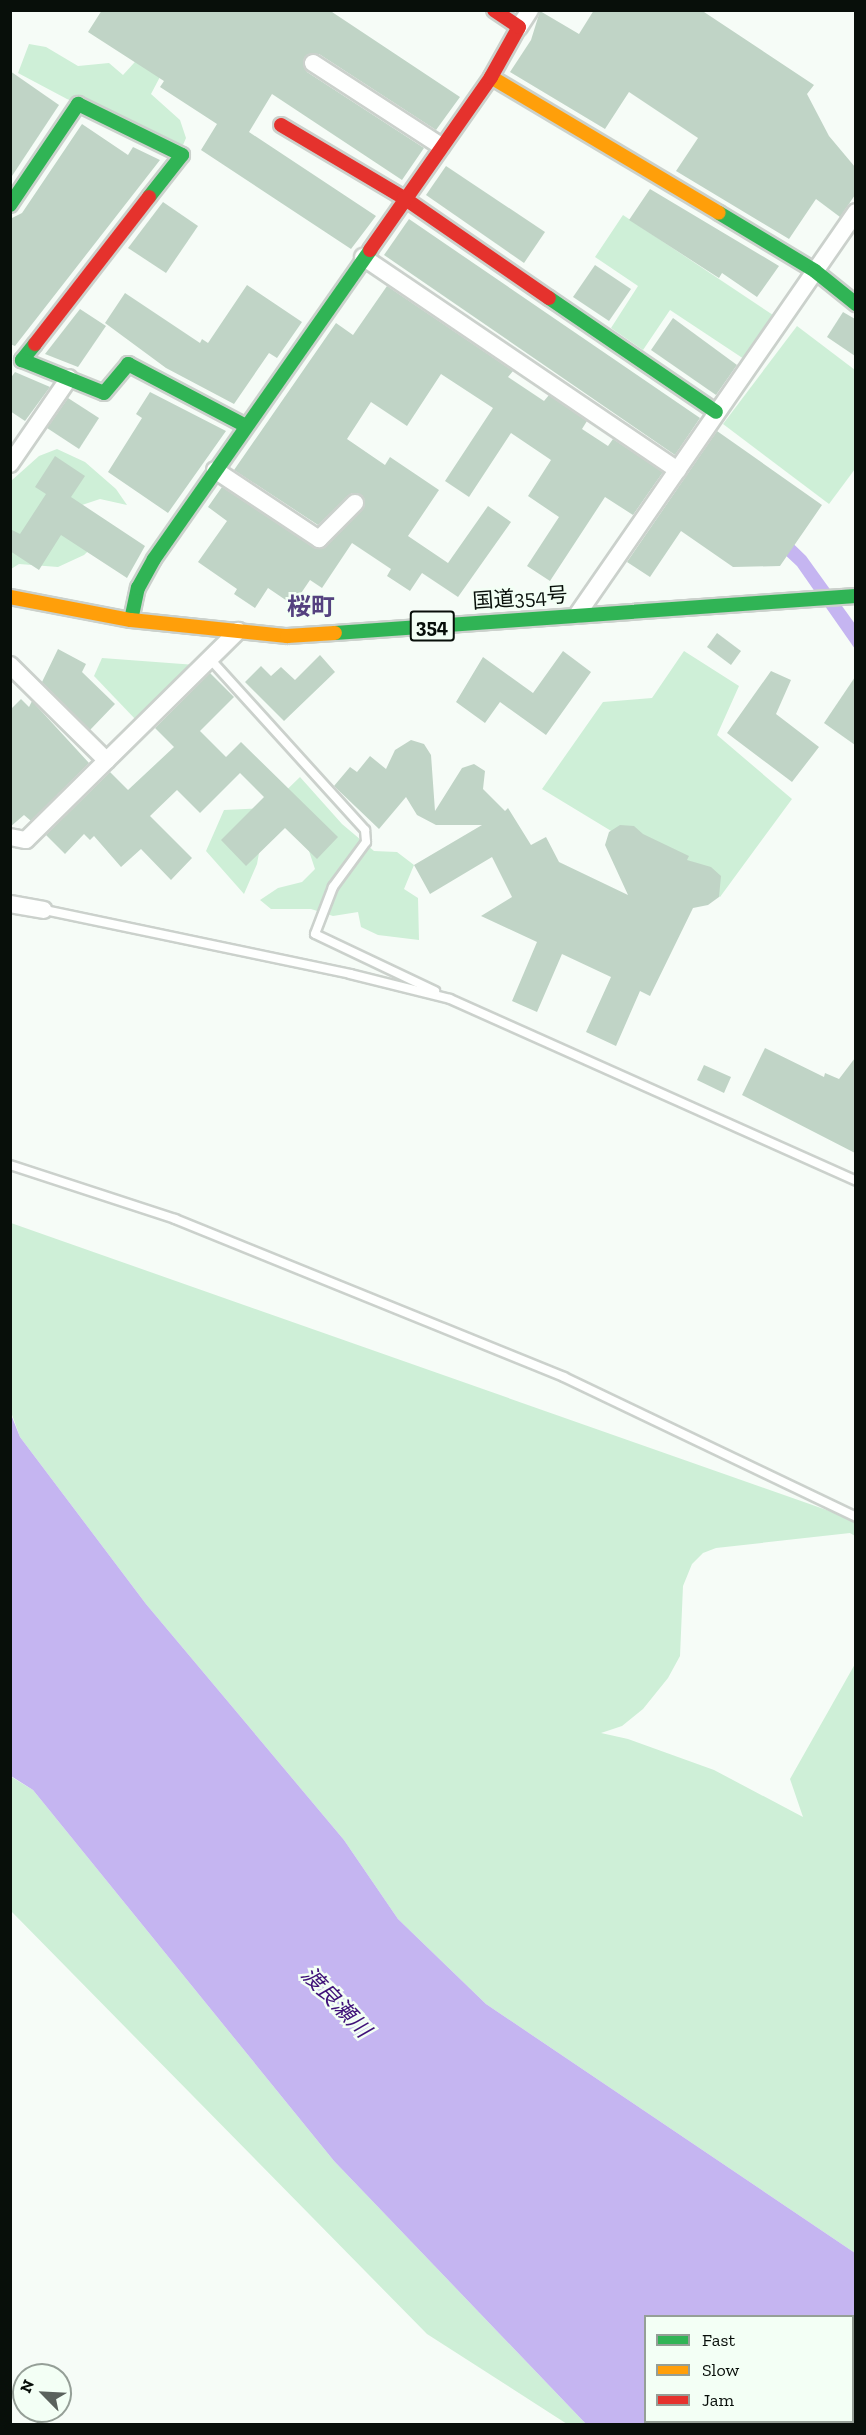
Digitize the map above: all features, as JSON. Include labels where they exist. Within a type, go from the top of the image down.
[{"type":"main road","points":[[131,620],[138,588],[154,559],[404,198],[491,77],[519,27],[494,10]]},
{"type":"main road","points":[[491,77],[815,271],[855,304]]},
{"type":"main road","points":[[10,205],[78,104],[182,155],[22,360],[104,393],[128,364],[246,426]]},
{"type":"main road","points":[[281,125],[404,198],[716,412]]},
{"type":"main road","name":"国道354号","points":[[10,597],[131,620],[287,636],[855,596]]},
{"type":"street","points":[[519,27],[530,10]]},
{"type":"street","points":[[313,63],[441,146]]},
{"type":"street","points":[[576,615],[855,212]]},
{"type":"street","points":[[363,257],[678,470]]},
{"type":"street","points":[[10,464],[69,378]]},
{"type":"street","points":[[215,470],[319,539],[355,503]]},
{"type":"street","points":[[10,837],[26,840],[238,631]]},
{"type":"street","points":[[10,665],[107,761]]},
{"type":"street","points":[[10,904],[43,910]]},
{"type":"lane","points":[[210,659],[365,830],[366,842],[328,895],[315,934],[450,999],[855,1181]]},
{"type":"lane","points":[[10,894],[43,910],[350,974],[450,999]]},
{"type":"lane","points":[[10,1165],[175,1219],[564,1377],[855,1517]]},
{"type":"green space","points":[[177,16],[172,54],[151,94],[180,120],[186,138],[183,145],[67,99],[18,73],[29,44],[46,47],[78,66],[109,63],[123,75]]},
{"type":"green space","points":[[623,215],[773,315],[744,359],[670,310],[643,350],[611,328],[638,286],[595,257]]},
{"type":"green space","points":[[797,326],[855,370],[855,469],[829,504],[723,424]]},
{"type":"green space","points":[[57,449],[85,462],[116,489],[127,505],[100,499],[76,507],[102,538],[84,555],[58,567],[19,564],[11,569],[11,481],[39,456]]},
{"type":"green space","points":[[684,651],[739,686],[717,735],[792,799],[720,897],[542,789],[603,702],[652,698]]},
{"type":"green space","points":[[102,658],[196,665],[137,721],[94,676]]},
{"type":"green space","points":[[300,777],[342,824],[374,851],[397,852],[414,865],[404,889],[418,898],[419,940],[378,935],[361,927],[358,912],[333,916],[311,909],[271,909],[260,900],[278,888],[302,882],[315,869],[309,851],[279,818],[261,842],[257,864],[244,894],[206,851],[224,810],[268,808]]},
{"type":"green space","points":[[11,1223],[855,1520],[855,1536],[850,1533],[716,1548],[703,1553],[692,1564],[683,1586],[680,1656],[668,1678],[643,1709],[622,1726],[601,1733],[628,1739],[714,1770],[803,1817],[790,1779],[855,1664],[855,2253],[486,2004],[398,1919],[344,1840],[146,1604],[20,1437],[11,1412]]},
{"type":"green space","points":[[10,1776],[33,1790],[334,2161],[586,2424],[567,2424],[427,2334],[11,1911]]},
{"type":"water","points":[[776,527],[806,556],[855,624],[855,649],[797,566],[767,538]]},
{"type":"water","name":"渡良瀬川","points":[[10,1412],[20,1437],[146,1604],[344,1840],[398,1919],[486,2004],[855,2253],[855,2424],[586,2424],[334,2161],[33,1790],[11,1776]]},
{"type":"building","points":[[102,10],[329,10],[460,97],[436,130],[319,54],[305,57],[303,63],[307,72],[424,148],[402,180],[272,94],[249,132],[376,216],[351,249],[201,150],[217,124],[160,87],[164,81],[88,32]]},
{"type":"building","points":[[594,10],[701,10],[814,85],[807,94],[829,136],[855,167],[855,195],[840,217],[816,199],[789,239],[676,171],[698,138],[629,92],[605,129],[510,72],[531,40],[540,11],[579,34]]},
{"type":"building","points":[[10,71],[59,105],[10,179]]},
{"type":"building","points":[[82,124],[128,155],[133,147],[160,160],[15,346],[10,344],[10,219],[22,213]]},
{"type":"building","points":[[446,166],[545,232],[524,263],[426,195]]},
{"type":"building","points":[[650,189],[779,266],[757,297],[722,273],[719,278],[629,220]]},
{"type":"building","points":[[163,202],[198,226],[166,273],[128,248]]},
{"type":"building","points":[[409,219],[700,418],[675,455],[384,255]]},
{"type":"building","points":[[595,265],[631,289],[609,321],[573,297]]},
{"type":"building","points":[[247,285],[302,322],[277,358],[269,353],[234,404],[166,368],[105,323],[125,293],[200,343],[202,339],[208,343]]},
{"type":"building","points":[[387,286],[513,371],[508,377],[544,401],[549,395],[587,421],[582,429],[608,446],[613,439],[663,472],[633,515],[605,497],[550,581],[527,566],[559,517],[528,496],[551,460],[511,433],[469,497],[445,481],[493,408],[441,374],[407,426],[371,402],[347,439],[385,465],[390,457],[439,490],[408,536],[448,563],[488,506],[511,522],[458,597],[422,573],[410,591],[387,576],[391,569],[352,543],[322,588],[310,580],[293,605],[268,588],[255,608],[234,594],[237,589],[198,562],[227,521],[208,507],[222,487],[318,549],[326,546],[362,510],[363,496],[352,493],[318,525],[234,470],[336,323],[353,335]]},
{"type":"building","points":[[80,309],[106,326],[78,367],[45,354]]},
{"type":"building","points":[[843,312],[855,319],[855,356],[827,337]]},
{"type":"building","points":[[673,318],[737,365],[716,395],[651,350]]},
{"type":"building","points":[[15,372],[50,387],[25,421],[10,411],[10,379]]},
{"type":"building","points":[[150,392],[226,431],[168,513],[108,472],[142,418],[136,414]]},
{"type":"building","points":[[68,398],[99,418],[79,449],[47,428]]},
{"type":"building","points":[[717,431],[822,505],[780,566],[733,567],[681,531],[650,577],[627,562]]},
{"type":"building","points":[[55,456],[85,476],[71,497],[145,546],[127,578],[61,535],[39,570],[10,551],[10,529],[20,534],[46,494],[35,487]]},
{"type":"building","points":[[717,633],[741,651],[731,665],[707,647]]},
{"type":"building","points":[[58,649],[86,664],[82,672],[115,704],[90,730],[42,682]]},
{"type":"building","points":[[563,651],[591,672],[546,735],[500,702],[485,723],[456,702],[483,657],[533,693]]},
{"type":"building","points":[[320,655],[335,672],[284,721],[245,682],[261,666],[271,676],[281,667],[295,680]]},
{"type":"building","points":[[771,671],[791,680],[776,714],[819,747],[792,782],[727,733]]},
{"type":"building","points":[[210,673],[234,697],[200,731],[226,757],[241,742],[338,837],[317,859],[285,828],[246,866],[221,840],[264,797],[240,773],[200,813],[177,790],[150,816],[192,858],[171,880],[141,849],[121,867],[94,836],[90,840],[84,834],[65,854],[46,835],[110,772],[128,790],[174,747],[155,728]]},
{"type":"building","points":[[855,677],[855,745],[824,723]]},
{"type":"building","points":[[21,699],[29,707],[32,701],[89,763],[31,821],[24,815],[10,827],[10,710]]},
{"type":"building","points":[[411,740],[424,744],[431,755],[435,811],[462,768],[474,764],[485,771],[483,789],[505,811],[508,808],[531,845],[546,837],[559,862],[628,895],[605,845],[609,832],[620,825],[634,826],[643,834],[689,856],[687,860],[711,867],[721,876],[719,897],[708,905],[693,908],[650,996],[640,991],[616,1046],[586,1032],[611,977],[562,954],[537,1012],[512,1001],[537,942],[481,916],[512,897],[492,857],[430,894],[414,865],[482,825],[436,825],[417,815],[406,797],[379,829],[334,786],[350,767],[357,772],[370,756],[386,769],[395,750]]},
{"type":"building","points":[[765,1048],[824,1077],[825,1073],[839,1079],[855,1058],[855,1153],[742,1095]]},
{"type":"building","points":[[704,1065],[731,1077],[724,1093],[697,1080]]},
{"type":"traffic: fast","points":[[10,205],[78,104],[182,155],[149,197]]},
{"type":"traffic: fast","points":[[719,213],[815,271],[856,304]]},
{"type":"traffic: fast","points":[[131,620],[138,588],[154,559],[370,250]]},
{"type":"traffic: fast","points":[[549,298],[716,412]]},
{"type":"traffic: fast","points":[[35,344],[22,360],[104,393],[128,364],[246,426]]},
{"type":"traffic: fast","points":[[335,633],[856,596]]},
{"type":"traffic: slow","points":[[491,77],[719,213]]},
{"type":"traffic: slow","points":[[10,597],[131,620],[287,636],[335,633]]},
{"type":"traffic: jam","points":[[370,250],[491,77],[519,27],[494,10]]},
{"type":"traffic: jam","points":[[281,125],[404,198],[549,298]]},
{"type":"traffic: jam","points":[[35,344],[149,197]]},
{"type":"district","name":"桜町","points":[[311,607]]}]
